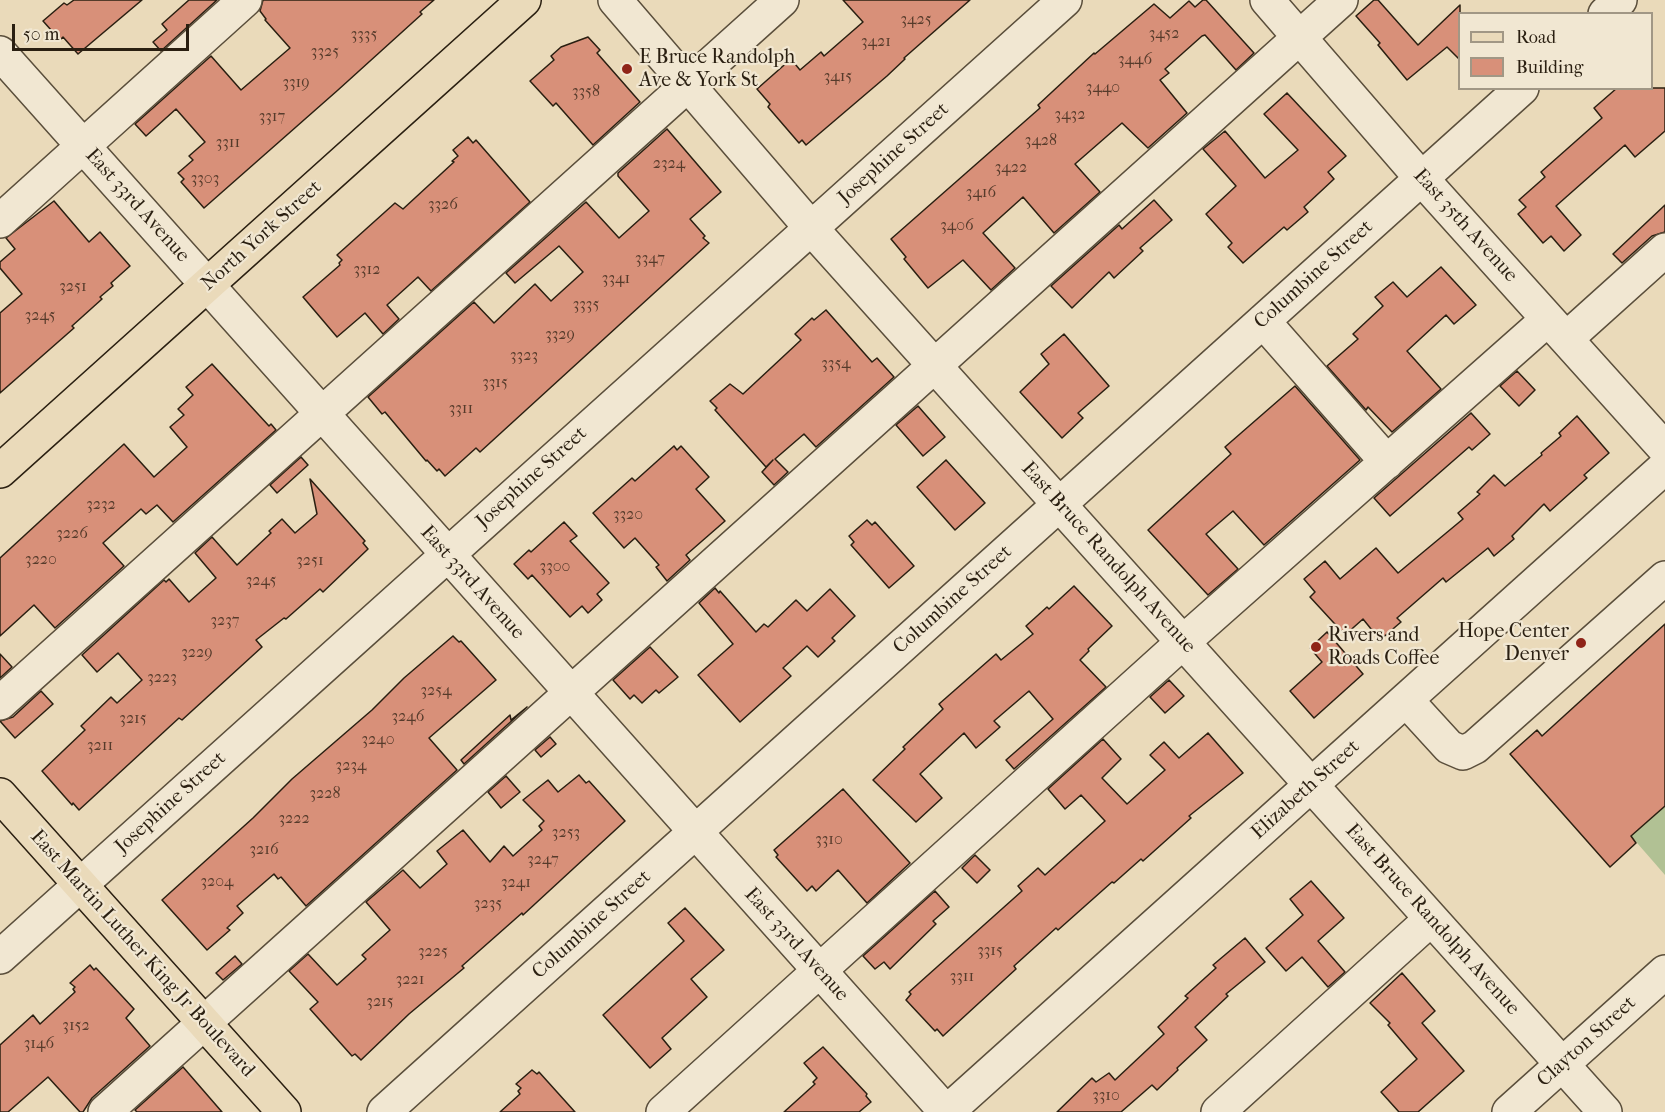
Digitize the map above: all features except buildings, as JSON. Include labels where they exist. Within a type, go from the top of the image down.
[{"type":"main road","name":"North York Street","points":[[0,471],[524,0]]},
{"type":"main road","name":"East Martin Luther King Jr Boulevard","points":[[0,795],[284,1112]]},
{"type":"street","points":[[0,221],[245,0]]},
{"type":"street","name":"East Bruce Randolph Avenue","points":[[615,0],[811,228],[1605,1112]]},
{"type":"street","points":[[0,704],[782,0]]},
{"type":"street","name":"Josephine Street","points":[[0,957],[1065,0]]},
{"type":"street","name":"East 35th Avenue","points":[[1267,0],[1422,178],[1665,449]]},
{"type":"street","points":[[105,1112],[1341,0]]},
{"type":"street","points":[[1607,12],[1620,0]]},
{"type":"street","name":"East 33rd Avenue","points":[[0,52],[946,1112]]},
{"type":"street","name":"Columbine Street","points":[[384,1112],[1520,90]]},
{"type":"street","points":[[663,1112],[1183,642],[1387,462],[1557,329],[1665,249]]},
{"type":"street","points":[[1263,321],[1387,462]]},
{"type":"street","name":"Elizabeth Street","points":[[946,1112],[1665,467]]},
{"type":"street","points":[[1406,700],[1449,747],[1462,753],[1475,747],[1665,578]]},
{"type":"street","points":[[1218,1112],[1431,918]]},
{"type":"street","name":"Clayton Street","points":[[1509,1112],[1665,972]]},
{"type":"green space","points":[[1665,806],[1665,875],[1631,836]]},
{"type":"place","name":"E Bruce Randolph Ave & York St","points":[[627,69]]},
{"type":"place","name":"Hope Center Denver","points":[[1581,643]]},
{"type":"place","name":"Rivers and Roads Coffee","points":[[1316,647]]}]
